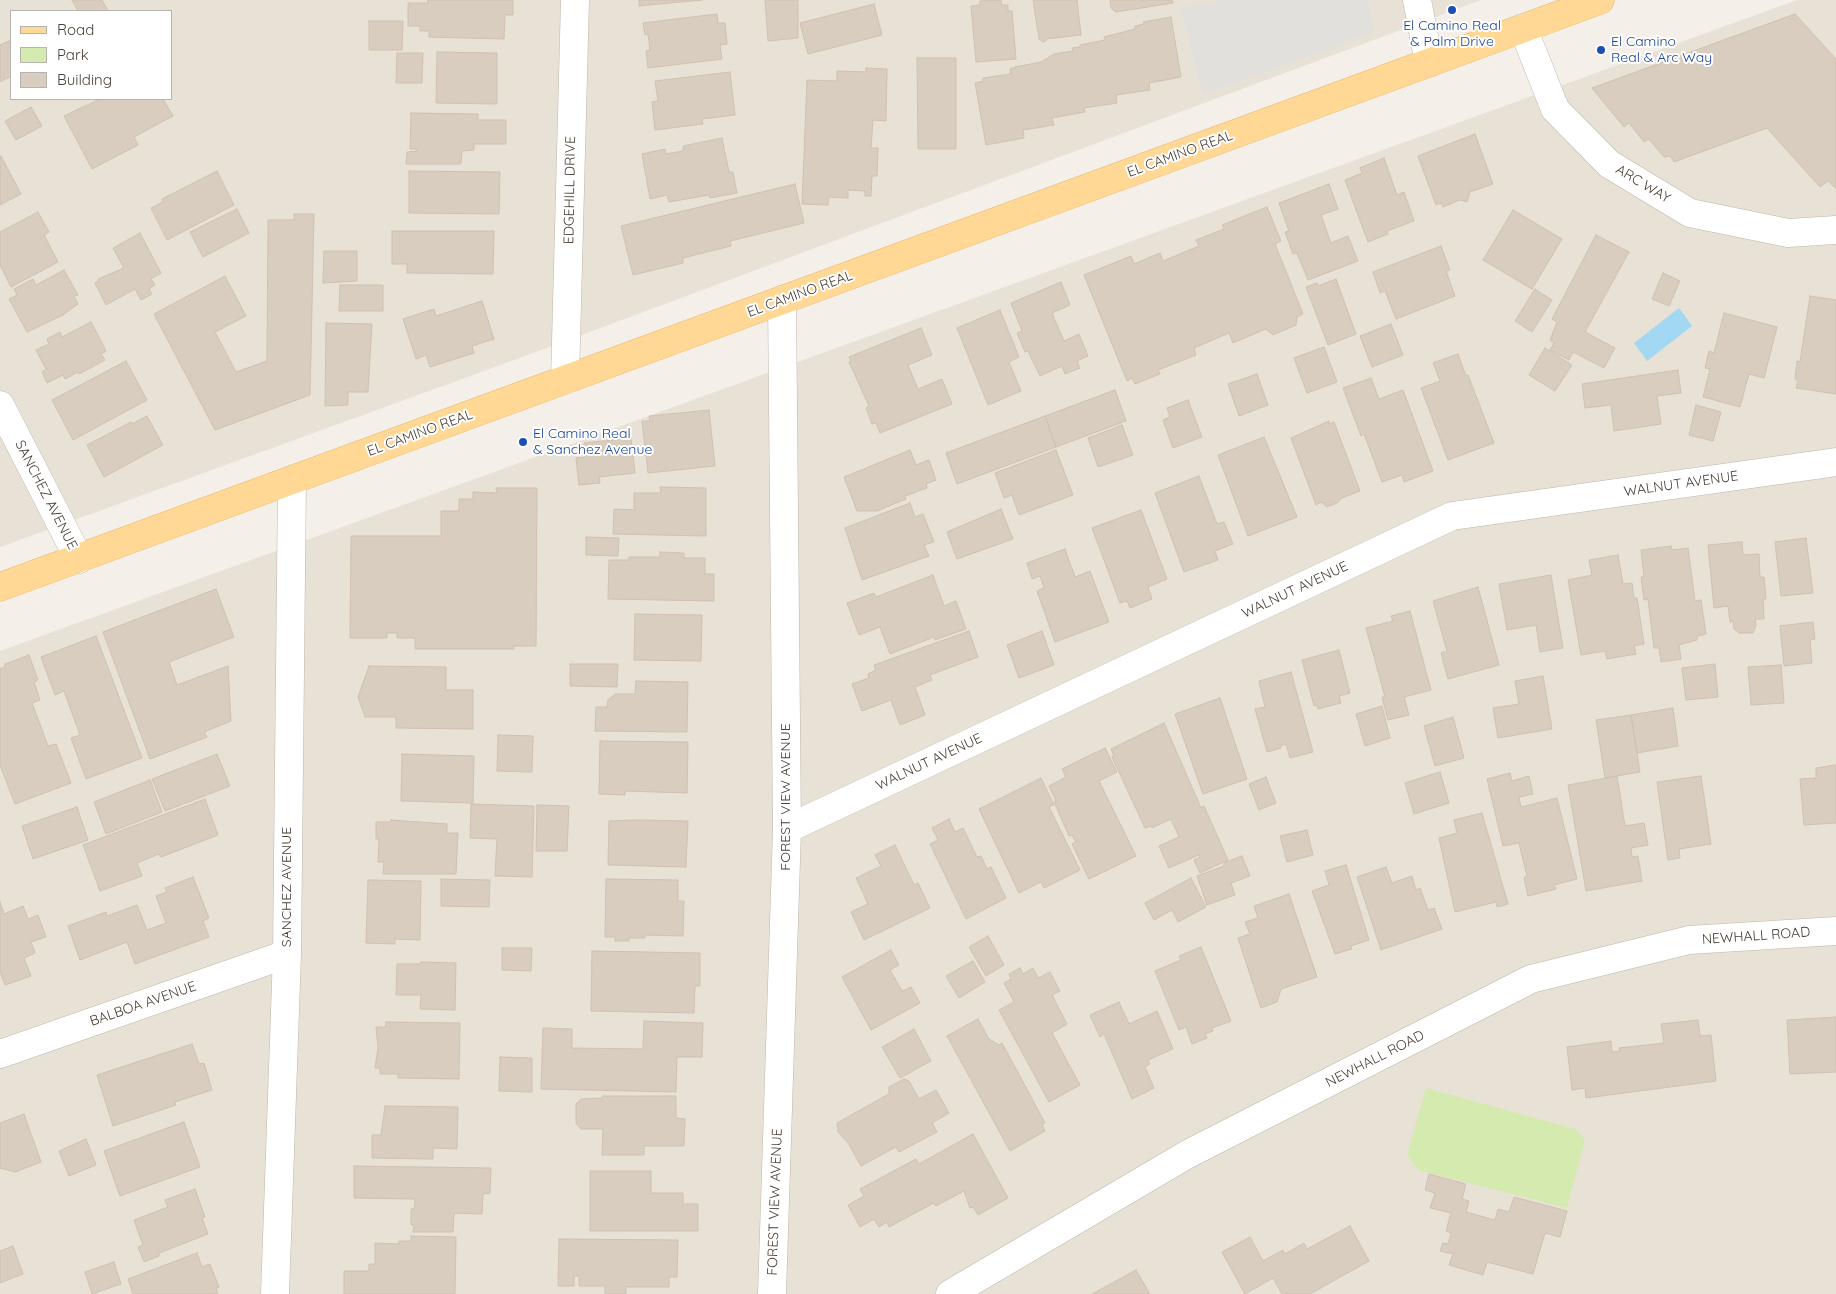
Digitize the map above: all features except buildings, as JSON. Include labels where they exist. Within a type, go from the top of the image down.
[{"type":"main road","name":"EL CAMINO REAL","points":[[0,587],[1600,0]]},
{"type":"street","name":"EDGEHILL DRIVE","points":[[565,380],[575,0]]},
{"type":"street","points":[[1417,0],[1429,63]]},
{"type":"street","name":"ARC WAY","points":[[1523,28],[1555,109],[1608,164],[1690,213],[1788,233],[1836,230]]},
{"type":"street","name":"FOREST VIEW AVENUE","points":[[772,1294],[787,829],[782,300]]},
{"type":"street","name":"SANCHEZ AVENUE","points":[[0,405],[79,558]]},
{"type":"street","name":"WALNUT AVENUE","points":[[787,829],[1452,516],[1836,462]]},
{"type":"street","name":"SANCHEZ AVENUE","points":[[275,1294],[287,954],[292,480]]},
{"type":"street","name":"NEWHALL ROAD","points":[[950,1294],[1188,1154],[1531,979],[1689,940],[1836,931]]},
{"type":"street","name":"BALBOA AVENUE","points":[[0,1054],[287,954]]},
{"type":"shaded area","points":[[0,0],[1481,0],[517,359],[0,547]]},
{"type":"shaded area","points":[[1222,0],[1368,0],[1374,32],[1203,95],[1180,7],[1211,5]]},
{"type":"shaded area","points":[[1797,0],[1836,0],[1836,1294],[0,1294],[0,651]]},
{"type":"green space","points":[[1426,1088],[1575,1129],[1585,1140],[1567,1208],[1418,1170],[1407,1155]]},
{"type":"water","points":[[1679,308],[1692,326],[1647,361],[1634,343]]},
{"type":"place","name":"El Camino Real & Palm Drive","points":[[1452,10]]},
{"type":"place","name":"El Camino Real & Arc Way","points":[[1601,50]]},
{"type":"place","name":"El Camino Real & Sanchez Avenue","points":[[523,442]]}]
